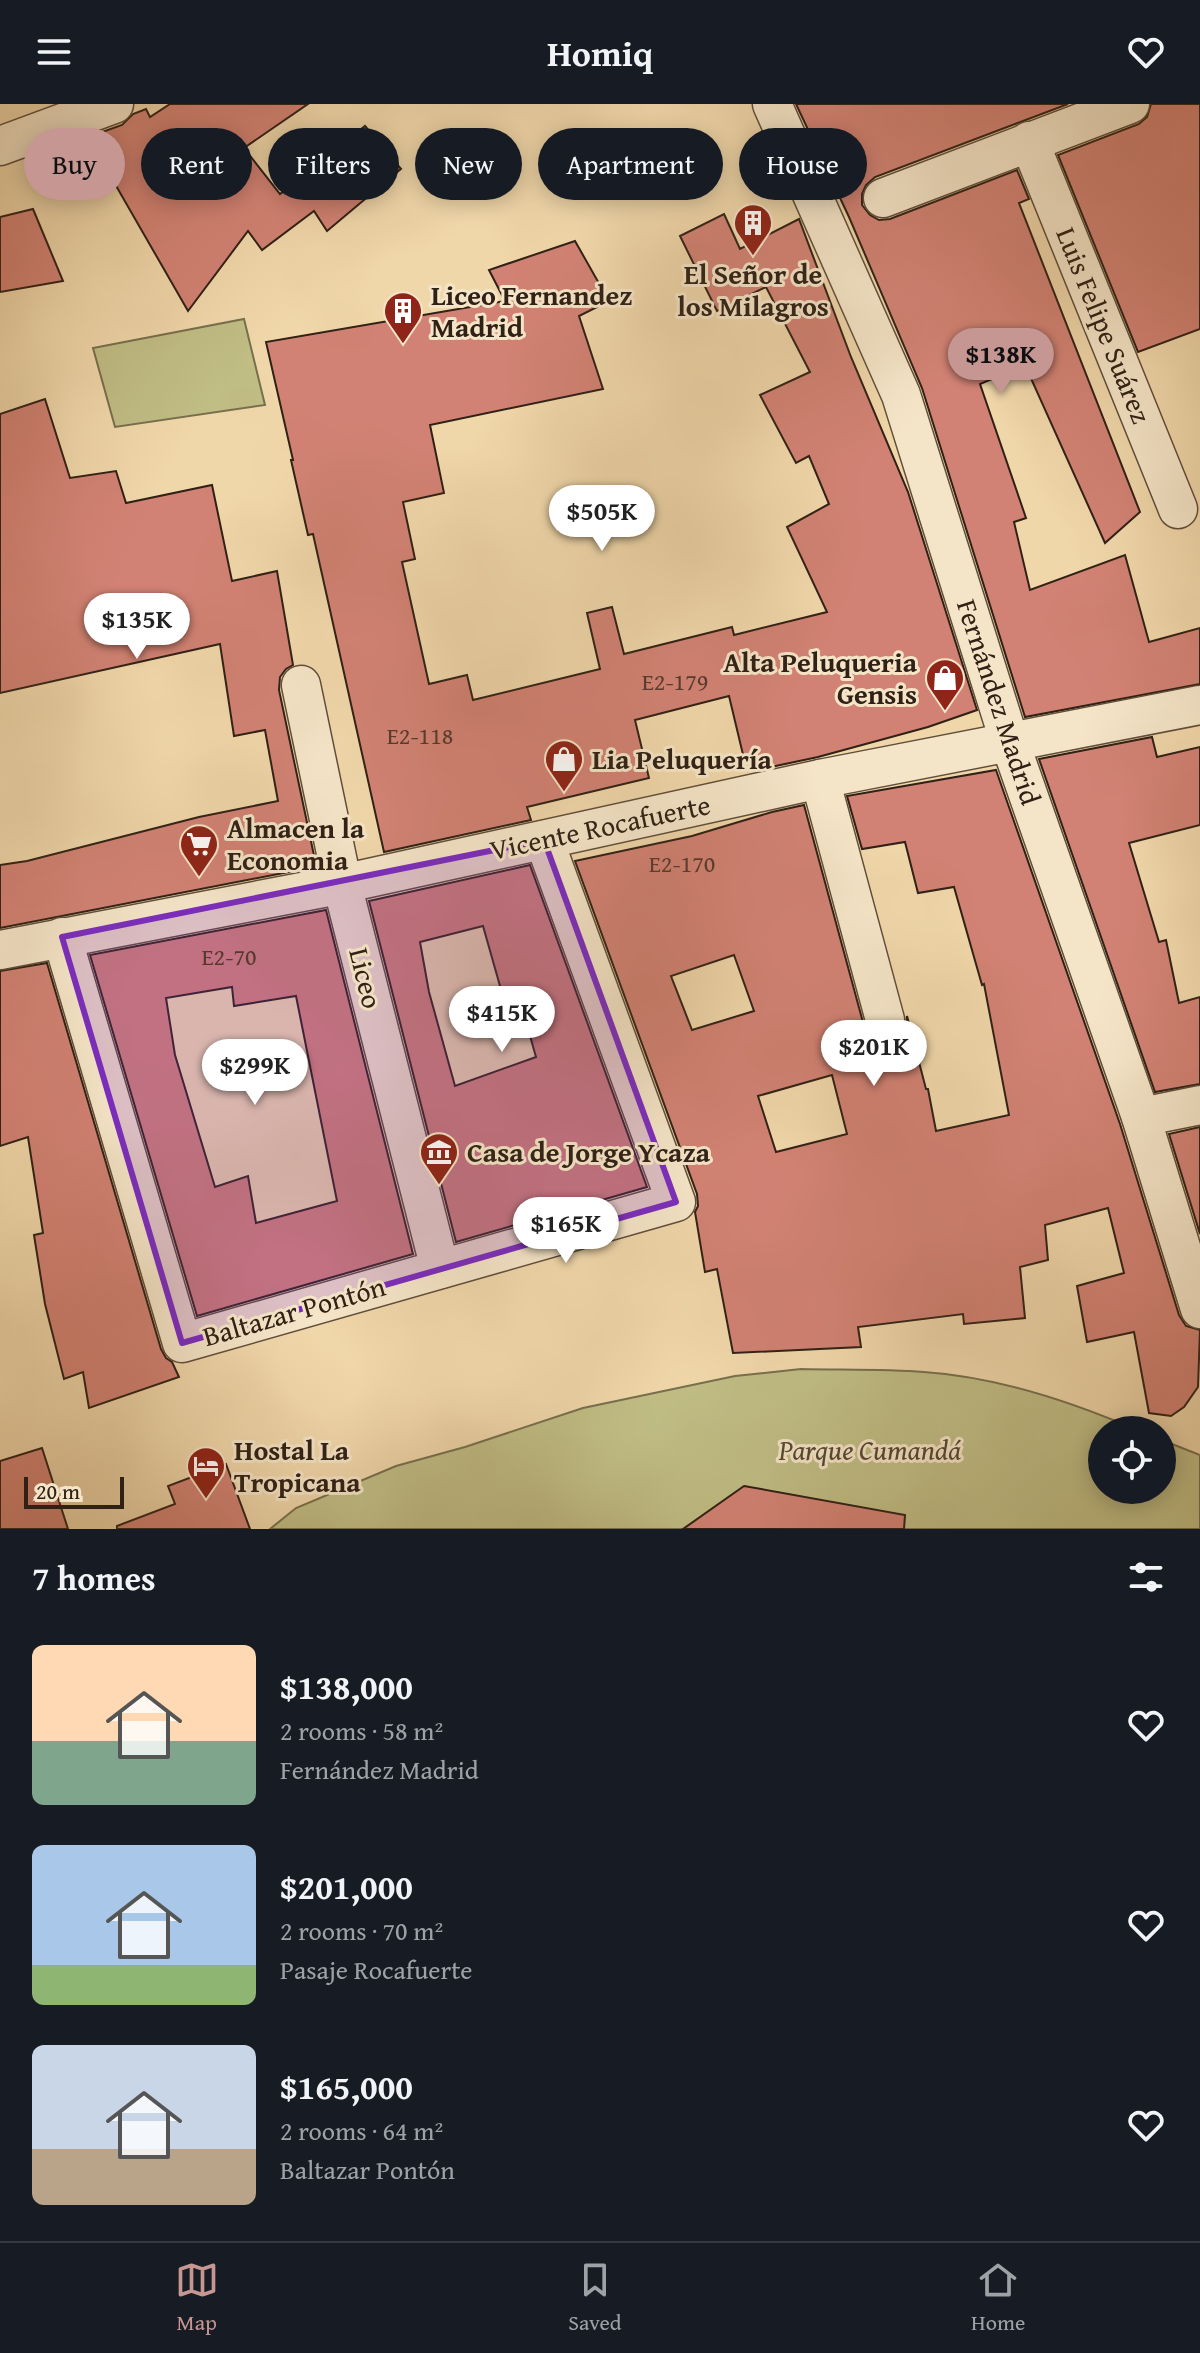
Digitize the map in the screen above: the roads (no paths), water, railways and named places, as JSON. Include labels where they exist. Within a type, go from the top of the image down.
[{"type":"street","points":[[0,146],[114,104]]},
{"type":"street","name":"Fernández Madrid","points":[[772,104],[901,395],[1009,740],[1141,1117],[1200,1309]]},
{"type":"street","points":[[883,198],[1130,104]]},
{"type":"street","name":"Luis Felipe Suárez","points":[[1029,141],[1178,509]]},
{"type":"street","name":"Liceo","points":[[301,685],[343,884],[440,1269]]},
{"type":"street","name":"Vicente Rocafuerte","points":[[0,950],[343,884],[820,779],[1200,705]]},
{"type":"street","points":[[820,779],[885,1020]]},
{"type":"street","name":"Baltazar Pontón","points":[[62,937],[182,1343],[676,1202],[544,840]]},
{"type":"street","points":[[1141,1117],[1200,1105]]},
{"type":"place","name":"El Señor de los Milagros","points":[[753,257]]},
{"type":"place","name":"Liceo Fernandez Madrid","points":[[403,345]]},
{"type":"place","name":"Alta Peluqueria Gensis","points":[[945,712]]},
{"type":"place","name":"Lia Peluquería","points":[[564,793]]},
{"type":"place","name":"Almacen la Economia","points":[[199,878]]},
{"type":"place","name":"Casa de Jorge Ycaza","points":[[439,1186]]},
{"type":"place","name":"Hostal La Tropicana","points":[[206,1500]]},
{"type":"park label","name":"Parque Cumandá","points":[[870,1450]]}]
